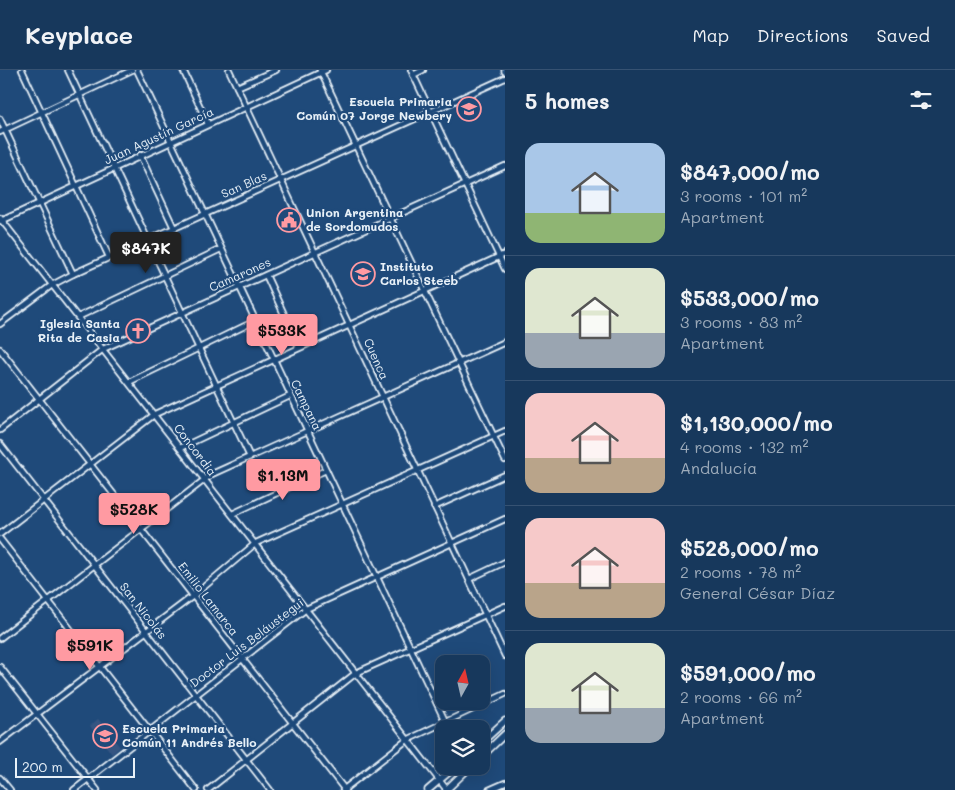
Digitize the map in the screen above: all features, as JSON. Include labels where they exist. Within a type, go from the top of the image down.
[{"type":"main road","points":[[490,735],[505,722]]},
{"type":"main road","points":[[490,748],[505,734]]},
{"type":"main road","points":[[428,790],[446,775]]},
{"type":"main road","points":[[446,790],[462,775]]},
{"type":"street","points":[[22,70],[109,257]]},
{"type":"street","points":[[68,70],[250,456]]},
{"type":"street","points":[[2,131],[132,70]]},
{"type":"street","name":"Campana","points":[[137,70],[254,321],[445,720]]},
{"type":"street","points":[[183,70],[208,124]]},
{"type":"street","name":"Cuenca","points":[[229,70],[505,656]]},
{"type":"street","points":[[238,87],[276,70]]},
{"type":"street","name":"Juan Agustín García","points":[[1,220],[320,71],[326,70]]},
{"type":"street","points":[[423,70],[412,72],[505,269]]},
{"type":"street","points":[[320,71],[354,146],[505,460]]},
{"type":"street","name":"San Blas","points":[[0,324],[52,285],[73,274],[430,110],[505,78]]},
{"type":"street","points":[[0,119],[2,131],[40,201],[73,274]]},
{"type":"street","points":[[140,155],[174,228]]},
{"type":"street","name":"Camarones","points":[[0,430],[103,349],[505,166]]},
{"type":"street","name":"Concordia","points":[[1,220],[256,543],[446,790]]},
{"type":"street","points":[[78,317],[221,249]]},
{"type":"street","points":[[0,534],[155,414],[505,254]]},
{"type":"street","points":[[266,275],[300,347]]},
{"type":"street","points":[[129,382],[254,321]]},
{"type":"street","points":[[0,638],[204,479],[250,456],[505,342]]},
{"type":"street","name":"Emilio Lamarca","points":[[0,348],[344,790]]},
{"type":"street","points":[[180,448],[290,396]]},
{"type":"street","points":[[0,742],[193,596],[256,543],[505,431]]},
{"type":"street","name":"San Nicolás","points":[[0,444],[270,790]]},
{"type":"street","points":[[232,514],[326,470]]},
{"type":"street","points":[[434,507],[505,475]]},
{"type":"street","name":"Doctor Luis Beláustegui","points":[[74,790],[306,609],[505,519]]},
{"type":"street","points":[[0,539],[196,790]]},
{"type":"street","points":[[469,580],[505,562]]},
{"type":"street","points":[[208,790],[294,724],[356,673],[505,606]]},
{"type":"street","points":[[0,667],[97,790]]},
{"type":"street","points":[[447,720],[505,694]]},
{"type":"street","points":[[344,790],[408,740],[435,726]]},
{"type":"street","points":[[0,778],[8,789]]},
{"type":"street","points":[[489,790],[505,782]]},
{"type":"shaded area","name":"Escuela Primaria Común 11 Andrés Bello","points":[[98,719],[120,747],[112,754],[90,726]]},
{"type":"place","name":"Escuela Primaria Común 07 Jorge Newbery","points":[[469,109]]},
{"type":"place","name":"Union Argentina de Sordomudos","points":[[289,220]]},
{"type":"place","name":"Instituto Carlos Steeb","points":[[363,274]]},
{"type":"place","name":"Iglesia Santa Rita de Casia","points":[[138,331]]},
{"type":"place","name":"Escuela Primaria Común 11 Andrés Bello","points":[[105,736]]}]
